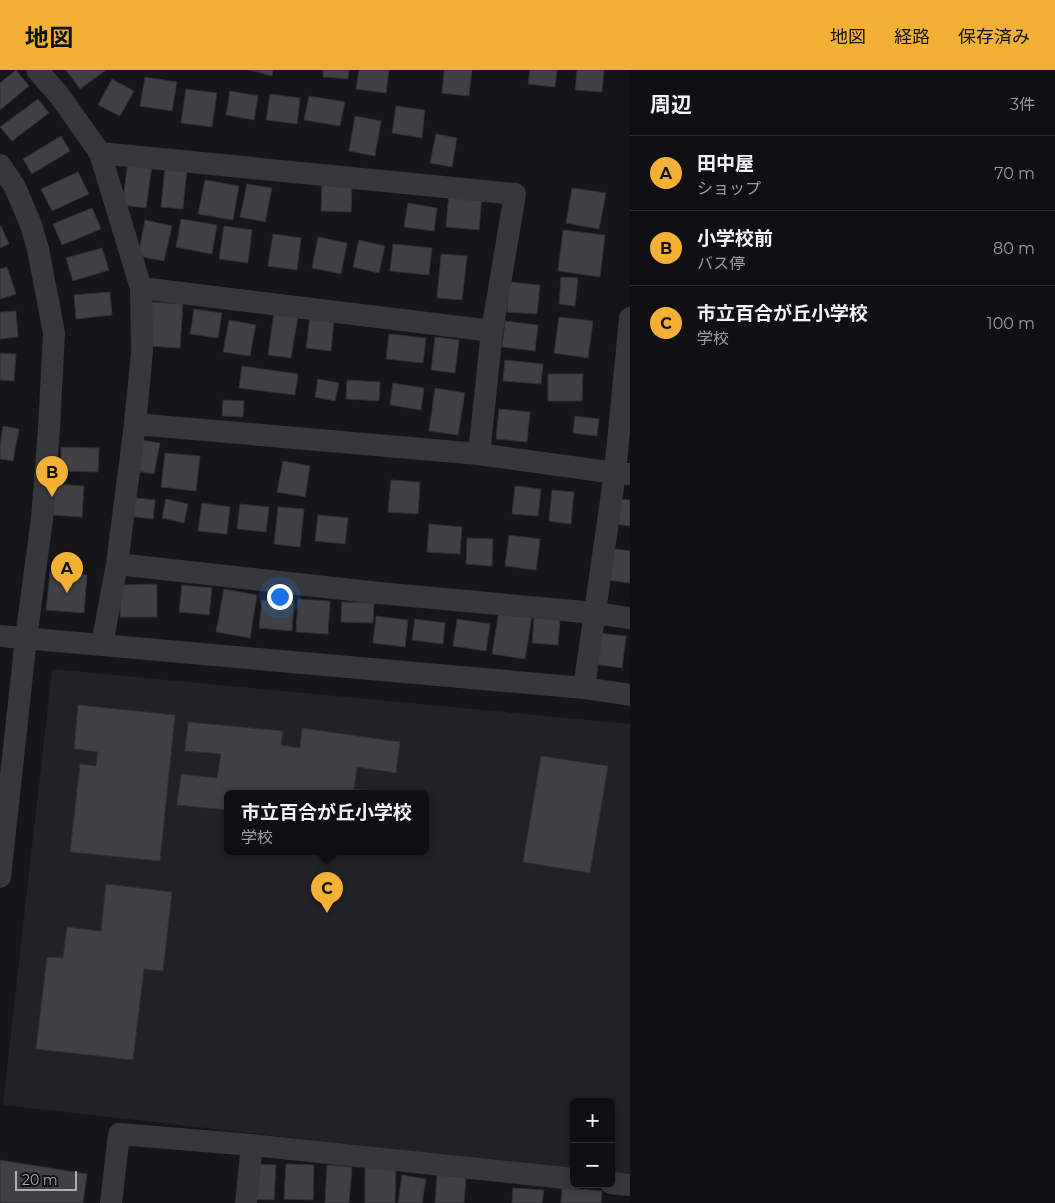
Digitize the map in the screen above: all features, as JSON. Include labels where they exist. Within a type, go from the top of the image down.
[{"type":"street","points":[[37,70],[59,95],[100,153],[141,288],[142,352],[135,424],[117,564],[102,645]]},
{"type":"street","points":[[100,153],[515,194],[492,331],[479,454]]},
{"type":"street","points":[[0,165],[15,187],[31,224],[38,249],[54,333],[42,519],[26,638],[0,877]]},
{"type":"street","points":[[141,288],[492,331]]},
{"type":"street","points":[[584,688],[595,613],[622,473],[630,318]]},
{"type":"street","points":[[135,424],[479,454],[622,473]]},
{"type":"street","points":[[117,564],[630,618]]},
{"type":"street","points":[[0,636],[584,688],[630,695]]},
{"type":"street","points":[[111,1203],[119,1134],[252,1145],[570,1179]]},
{"type":"street","points":[[246,1203],[252,1145]]},
{"type":"street","points":[[615,1183],[630,1185]]},
{"type":"shaded area","points":[[52,669],[630,724],[630,1176],[615,1174],[615,1098],[570,1098],[570,1170],[3,1105]]},
{"type":"building","points":[[16,70],[29,86],[0,110],[0,83]]},
{"type":"building","points":[[66,70],[106,70],[80,89]]},
{"type":"building","points":[[250,70],[273,70],[272,76]]},
{"type":"building","points":[[323,70],[349,70],[348,79],[323,77]]},
{"type":"building","points":[[359,70],[389,70],[386,93],[356,89]]},
{"type":"building","points":[[444,70],[472,70],[469,96],[442,93]]},
{"type":"building","points":[[530,70],[557,70],[555,87],[528,84]]},
{"type":"building","points":[[577,70],[604,70],[602,92],[575,90]]},
{"type":"building","points":[[145,77],[177,82],[172,111],[140,106]]},
{"type":"building","points":[[112,79],[134,91],[120,116],[98,105]]},
{"type":"building","points":[[186,89],[217,93],[212,127],[181,123]]},
{"type":"building","points":[[230,91],[258,96],[254,120],[226,115]]},
{"type":"building","points":[[270,94],[300,98],[297,124],[266,120]]},
{"type":"building","points":[[309,96],[345,102],[340,126],[304,120]]},
{"type":"building","points":[[38,99],[49,113],[12,141],[0,127]]},
{"type":"building","points":[[396,106],[425,110],[422,138],[392,133]]},
{"type":"building","points":[[355,116],[381,121],[375,156],[349,151]]},
{"type":"building","points":[[436,134],[457,138],[452,167],[430,163]]},
{"type":"building","points":[[61,136],[70,151],[32,174],[23,159]]},
{"type":"building","points":[[128,162],[152,165],[146,208],[122,205]]},
{"type":"building","points":[[165,166],[187,168],[183,209],[161,207]]},
{"type":"building","points":[[78,172],[89,194],[52,211],[41,189]]},
{"type":"building","points":[[205,180],[239,186],[233,220],[198,214]]},
{"type":"building","points":[[247,184],[272,188],[265,222],[240,217]]},
{"type":"building","points":[[322,185],[352,186],[351,212],[321,211]]},
{"type":"building","points":[[572,188],[606,193],[599,229],[566,223]]},
{"type":"building","points":[[449,192],[482,195],[479,230],[446,227]]},
{"type":"building","points":[[408,203],[437,208],[434,231],[404,227]]},
{"type":"building","points":[[92,208],[101,229],[62,245],[53,224]]},
{"type":"building","points":[[181,219],[217,225],[212,254],[176,247]]},
{"type":"building","points":[[145,220],[172,226],[164,261],[138,256]]},
{"type":"building","points":[[224,226],[252,230],[248,263],[219,259]]},
{"type":"building","points":[[0,227],[9,244],[0,248]]},
{"type":"building","points":[[563,230],[605,235],[600,277],[558,271]]},
{"type":"building","points":[[273,234],[301,238],[297,270],[268,266]]},
{"type":"building","points":[[318,237],[347,243],[341,274],[312,268]]},
{"type":"building","points":[[359,240],[385,246],[379,273],[353,267]]},
{"type":"building","points":[[393,244],[432,248],[429,275],[390,271]]},
{"type":"building","points":[[102,248],[109,270],[73,281],[66,258]]},
{"type":"building","points":[[441,254],[467,256],[462,300],[437,298]]},
{"type":"building","points":[[7,267],[16,294],[0,299],[0,269]]},
{"type":"building","points":[[561,277],[578,278],[575,306],[559,304]]},
{"type":"building","points":[[509,282],[540,285],[537,314],[507,312]]},
{"type":"building","points":[[110,292],[112,315],[76,319],[74,295]]},
{"type":"building","points":[[151,302],[183,304],[180,348],[148,346]]},
{"type":"building","points":[[194,309],[222,313],[218,338],[190,334]]},
{"type":"building","points":[[16,311],[18,337],[0,339],[0,312]]},
{"type":"building","points":[[274,313],[298,316],[291,358],[268,355]]},
{"type":"building","points":[[310,317],[334,320],[331,351],[306,348]]},
{"type":"building","points":[[559,317],[593,321],[588,358],[554,353]]},
{"type":"building","points":[[229,320],[256,325],[250,356],[223,352]]},
{"type":"building","points":[[505,321],[538,325],[535,351],[502,347]]},
{"type":"building","points":[[389,334],[426,338],[423,363],[386,359]]},
{"type":"building","points":[[435,337],[459,340],[455,373],[431,370]]},
{"type":"building","points":[[0,353],[16,354],[14,381],[0,380]]},
{"type":"building","points":[[505,360],[543,364],[541,384],[503,381]]},
{"type":"building","points":[[242,366],[298,374],[295,395],[239,388]]},
{"type":"building","points":[[548,374],[583,374],[582,401],[548,401]]},
{"type":"building","points":[[318,379],[339,383],[335,401],[315,397]]},
{"type":"building","points":[[347,380],[380,382],[379,401],[346,399]]},
{"type":"building","points":[[393,383],[424,388],[421,410],[390,405]]},
{"type":"building","points":[[435,388],[465,393],[458,435],[429,431]]},
{"type":"building","points":[[223,400],[244,401],[243,417],[222,416]]},
{"type":"building","points":[[499,409],[530,412],[527,442],[496,439]]},
{"type":"building","points":[[575,416],[599,419],[597,436],[573,433]]},
{"type":"building","points":[[3,426],[19,429],[13,461],[0,459]]},
{"type":"building","points":[[141,440],[160,443],[154,474],[136,471]]},
{"type":"building","points":[[61,447],[99,448],[98,472],[61,471]]},
{"type":"building","points":[[165,453],[200,456],[196,491],[161,487]]},
{"type":"building","points":[[283,461],[310,466],[305,497],[277,492]]},
{"type":"building","points":[[391,480],[420,482],[418,514],[388,512]]},
{"type":"building","points":[[55,484],[84,486],[82,517],[53,515]]},
{"type":"building","points":[[515,486],[541,489],[538,516],[512,514]]},
{"type":"building","points":[[552,490],[574,492],[571,524],[549,521]]},
{"type":"building","points":[[130,497],[155,500],[153,519],[128,516]]},
{"type":"building","points":[[166,499],[188,504],[184,523],[162,518]]},
{"type":"building","points":[[615,499],[630,500],[630,526],[613,524]]},
{"type":"building","points":[[202,503],[230,507],[227,534],[198,531]]},
{"type":"building","points":[[240,504],[269,507],[266,532],[237,529]]},
{"type":"building","points":[[278,507],[304,509],[300,547],[274,544]]},
{"type":"building","points":[[318,515],[348,518],[345,544],[315,541]]},
{"type":"building","points":[[429,524],[462,527],[460,554],[427,552]]},
{"type":"building","points":[[509,535],[540,539],[536,570],[505,566]]},
{"type":"building","points":[[467,538],[493,539],[492,566],[466,564]]},
{"type":"building","points":[[609,548],[630,551],[630,583],[605,580]]},
{"type":"building","points":[[50,572],[87,575],[84,613],[46,610]]},
{"type":"building","points":[[157,584],[157,617],[120,617],[121,585]]},
{"type":"building","points":[[182,585],[212,588],[209,615],[179,612]]},
{"type":"building","points":[[224,589],[257,595],[250,638],[216,632]]},
{"type":"building","points":[[298,599],[330,601],[328,634],[296,632]]},
{"type":"building","points":[[262,600],[294,603],[292,631],[259,628]]},
{"type":"building","points":[[342,602],[374,603],[373,623],[341,622]]},
{"type":"building","points":[[499,611],[532,616],[525,659],[492,654]]},
{"type":"building","points":[[376,616],[408,620],[405,647],[373,643]]},
{"type":"building","points":[[534,618],[560,620],[558,645],[532,643]]},
{"type":"building","points":[[415,619],[445,623],[443,644],[412,640]]},
{"type":"building","points":[[457,619],[490,624],[486,651],[453,646]]},
{"type":"building","points":[[598,633],[626,636],[622,668],[594,664]]},
{"type":"building","points":[[78,705],[175,715],[160,861],[70,852],[80,764],[96,766],[98,752],[74,749]]},
{"type":"building","points":[[188,722],[283,731],[281,745],[300,748],[302,728],[400,742],[396,773],[357,767],[354,789],[364,790],[224,790],[224,810],[177,805],[181,774],[217,778],[221,754],[185,751]]},
{"type":"building","points":[[541,756],[608,766],[590,873],[523,862]]},
{"type":"building","points":[[106,884],[172,892],[163,971],[144,969],[133,1060],[36,1049],[47,957],[63,958],[67,927],[101,931]]},
{"type":"building","points":[[0,1160],[87,1174],[83,1203],[0,1203]]},
{"type":"building","points":[[254,1164],[276,1165],[274,1200],[252,1199]]},
{"type":"building","points":[[286,1164],[314,1165],[313,1200],[284,1199]]},
{"type":"building","points":[[327,1165],[352,1167],[349,1203],[325,1203]]},
{"type":"building","points":[[365,1166],[396,1167],[395,1203],[365,1203]]},
{"type":"building","points":[[402,1175],[426,1179],[422,1203],[398,1203]]},
{"type":"building","points":[[437,1175],[466,1177],[464,1203],[435,1203]]},
{"type":"building","points":[[513,1188],[544,1190],[542,1203],[512,1203]]},
{"type":"building","points":[[562,1188],[602,1191],[601,1203],[561,1203]]},
{"type":"place","name":"小学校前","points":[[52,497]]},
{"type":"place","name":"田中屋","points":[[67,593]]},
{"type":"place","name":"市立百合が丘小学校","points":[[327,913]]}]
